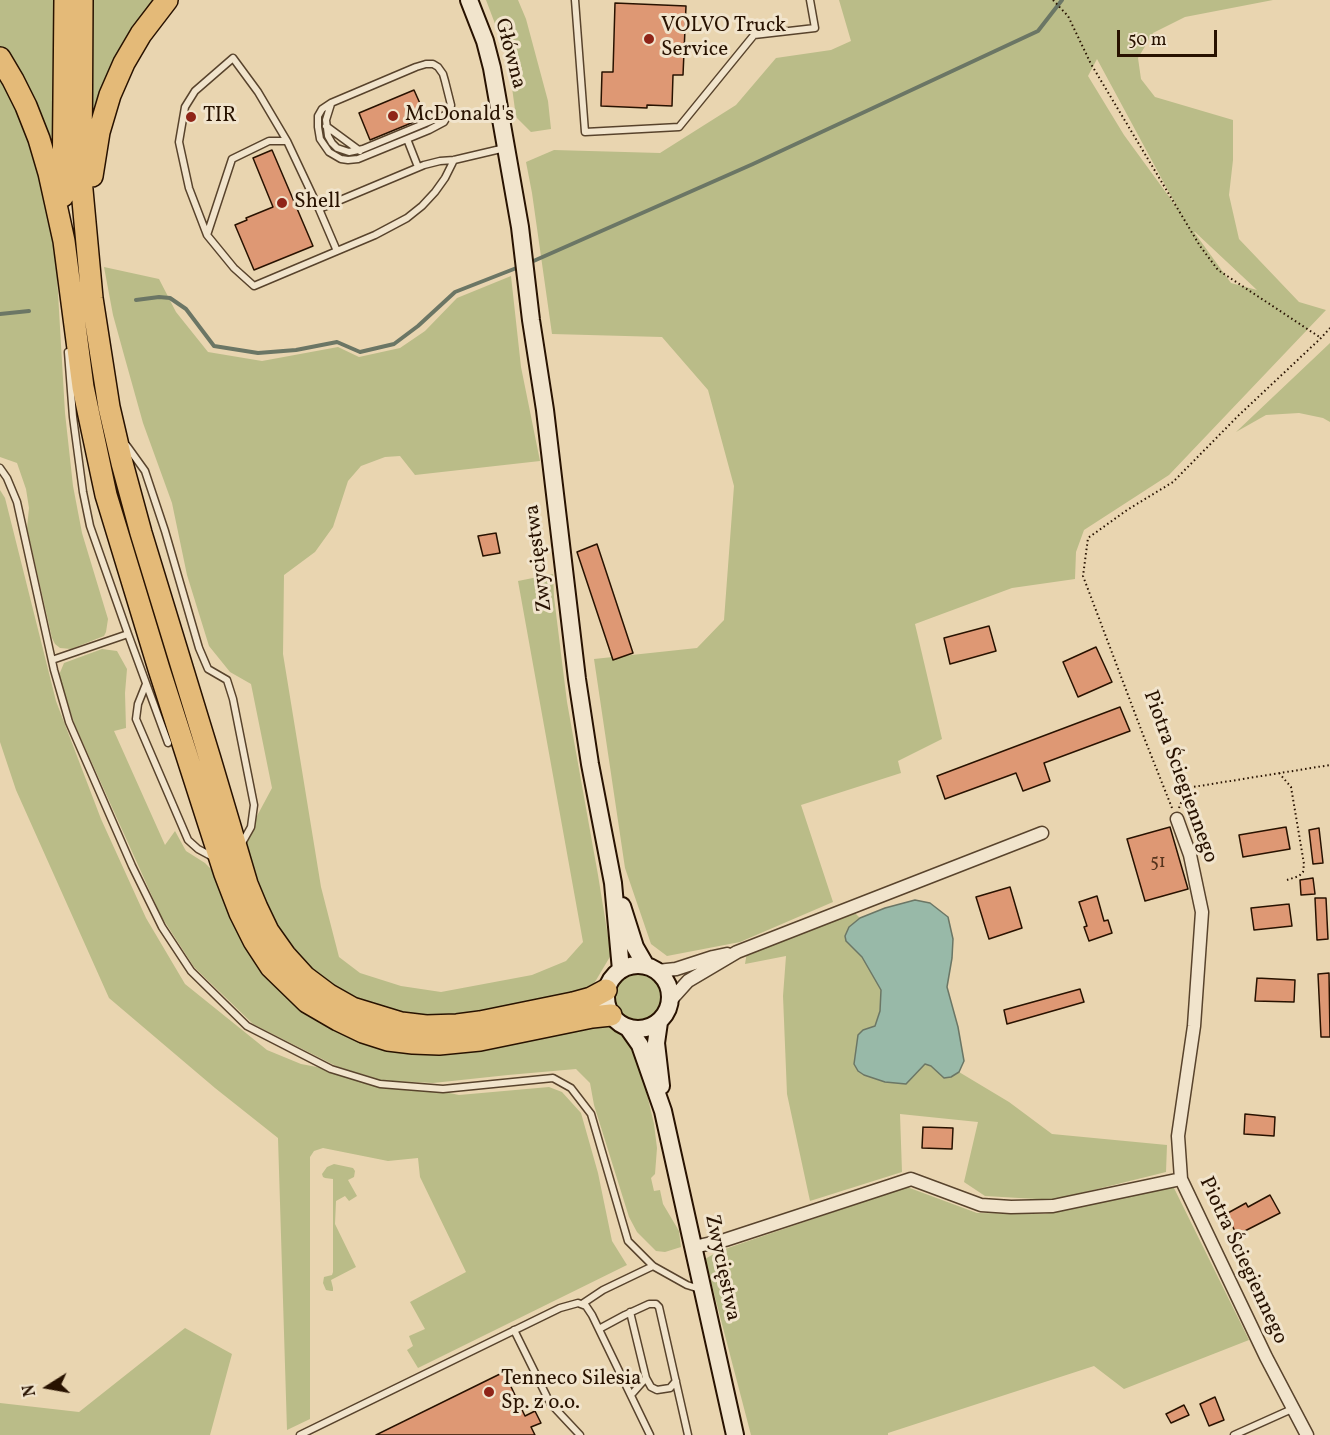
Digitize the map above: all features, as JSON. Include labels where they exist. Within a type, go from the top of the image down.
[{"type":"highway","points":[[64,241],[65,0]]},
{"type":"highway","points":[[82,0],[81,179],[92,298],[114,428],[133,506],[247,884],[268,931],[305,977],[329,995],[352,1008],[401,1023],[426,1026],[480,1022],[573,1003],[591,998],[606,990]]},
{"type":"highway","points":[[87,227],[91,180],[99,132],[110,95],[124,63],[141,34],[167,0]]},
{"type":"highway","points":[[0,58],[26,106],[49,173],[64,241],[83,387],[106,495],[225,874],[254,941],[271,967],[307,1002],[363,1032],[388,1040],[439,1044],[480,1040],[611,1015]]},
{"type":"main road","name":"Główna","points":[[469,0],[492,68],[520,227]]},
{"type":"main road","name":"Zwycięstwa","points":[[520,227],[531,320],[547,422],[577,679],[590,764],[613,883],[621,970]]},
{"type":"main road","name":"Zwycięstwa","points":[[613,883],[635,947],[652,969]]},
{"type":"main road","points":[[633,965],[652,969],[663,978],[668,986],[670,1001],[659,1022],[637,1030],[618,1023],[611,1015],[606,1001],[606,990],[613,977],[621,970],[633,965]]},
{"type":"main road","name":"Zwycięstwa","points":[[659,1022],[656,1043],[663,1111]]},
{"type":"main road","name":"Zwycięstwa","points":[[628,1028],[641,1048],[663,1111],[733,1430]]},
{"type":"street","name":"Piotra Ściegiennego","points":[[1177,819],[1190,855],[1202,912],[1194,1026],[1178,1136],[1181,1179],[1292,1409],[1307,1435]]},
{"type":"street","points":[[670,1001],[688,981],[737,952],[1042,833]]},
{"type":"street","points":[[652,969],[676,969],[737,952]]},
{"type":"street","points":[[694,1247],[725,1240],[911,1179],[981,1205],[1011,1207],[1053,1206],[1181,1179]]},
{"type":"lane","points":[[575,0],[585,132],[679,127],[754,35],[815,27],[810,0]]},
{"type":"lane","points":[[337,251],[287,141],[258,92],[233,58],[195,91],[185,107],[179,142],[189,188],[207,235],[234,268],[254,286],[383,232],[411,216],[440,186],[454,160]]},
{"type":"lane","points":[[430,64],[438,67],[443,74],[451,100],[450,112],[444,122],[358,159],[341,159],[329,152],[320,139],[318,128],[319,112],[331,103],[416,67],[430,64]]},
{"type":"lane","points":[[331,103],[326,126],[328,136],[337,148],[350,152],[360,151],[450,112]]},
{"type":"lane","points":[[326,126],[360,151]]},
{"type":"lane","points":[[407,139],[418,167]]},
{"type":"lane","points":[[207,235],[232,159],[269,141],[287,141]]},
{"type":"lane","points":[[319,209],[418,167],[507,147]]},
{"type":"lane","points":[[68,352],[73,417],[90,526],[168,743]]},
{"type":"lane","points":[[127,446],[145,471],[199,648],[208,669],[227,680],[233,699],[254,805],[251,826],[242,844]]},
{"type":"lane","points":[[0,468],[17,502],[52,660],[69,722],[132,866],[162,927],[191,971],[247,1026],[331,1069],[380,1084],[443,1089],[553,1078],[571,1088],[591,1114],[628,1241],[653,1266],[687,1286],[703,1290]]},
{"type":"lane","points":[[52,660],[128,634]]},
{"type":"lane","points":[[146,683],[138,704],[136,719],[188,840],[211,856]]},
{"type":"lane","points":[[582,1304],[603,1290],[653,1266]]},
{"type":"lane","points":[[300,1435],[514,1330],[567,1305],[578,1303],[589,1310],[650,1435]]},
{"type":"lane","points":[[599,1329],[649,1304],[656,1304],[659,1307],[688,1435]]},
{"type":"lane","points":[[630,1312],[646,1378],[651,1387],[657,1390],[670,1388],[676,1381]]},
{"type":"lane","points":[[514,1330],[550,1403],[580,1435]]},
{"type":"lane","points":[[631,1395],[646,1378]]},
{"type":"lane","points":[[1234,1435],[1292,1409]]},
{"type":"path","points":[[1053,0],[1068,16],[1091,64],[1200,246],[1218,270],[1321,338]]},
{"type":"path","name":"Piotra Ściegiennego","points":[[1177,819],[1083,576],[1088,538],[1127,510],[1173,482],[1330,328]]},
{"type":"path","points":[[1177,819],[1180,802],[1193,787],[1330,765]]},
{"type":"path","points":[[1279,773],[1291,787],[1304,864],[1303,872],[1299,876],[1287,880]]},
{"type":"green space","points":[[0,0],[56,0],[56,170],[0,48]]},
{"type":"green space","points":[[90,0],[157,0],[90,137]]},
{"type":"green space","points":[[486,0],[518,0],[526,19],[548,101],[551,129],[531,132],[516,117],[508,58]]},
{"type":"green space","points":[[839,0],[1273,0],[1185,17],[1153,33],[1138,58],[1141,79],[1155,97],[1233,120],[1233,160],[1229,195],[1239,239],[1299,302],[1326,310],[1169,475],[1084,530],[1076,552],[1075,579],[1012,588],[915,624],[942,739],[898,761],[901,773],[801,805],[833,902],[740,942],[667,956],[651,944],[625,868],[594,659],[697,648],[724,620],[734,486],[708,390],[662,337],[552,334],[526,162],[554,150],[660,153],[736,105],[776,58],[831,50],[851,41]],"holes":[[[1097,59],[1178,209],[1124,135],[1088,76]],[[1195,232],[1257,290],[1231,283]]]},
{"type":"green space","points":[[0,73],[33,147],[49,217],[57,276],[65,413],[73,486],[82,533],[108,619],[104,636],[71,649],[60,648],[52,638],[27,528],[29,508],[26,489],[17,463],[0,457]]},
{"type":"green space","points":[[104,267],[159,279],[176,312],[208,352],[262,361],[338,347],[359,357],[400,348],[425,331],[457,298],[511,276],[521,367],[540,461],[415,475],[400,456],[385,457],[361,466],[348,481],[333,527],[315,552],[284,575],[283,654],[321,887],[339,957],[360,973],[401,986],[441,992],[532,975],[566,961],[583,942],[518,581],[553,574],[567,702],[611,955],[592,987],[498,1009],[433,1016],[397,1013],[368,1006],[334,988],[300,958],[260,904],[242,844],[272,788],[251,684],[230,672],[209,646],[187,575],[172,503],[143,423],[124,355],[113,315]]},
{"type":"green space","points":[[1330,343],[1330,422],[1323,418],[1299,413],[1266,415],[1236,432]]},
{"type":"green space","points":[[0,490],[5,498],[56,701],[101,819],[146,918],[185,984],[267,1050],[301,1064],[375,1078],[338,1067],[253,1024],[194,967],[161,916],[74,723],[59,675],[64,663],[102,649],[117,651],[127,669],[126,728],[114,731],[165,845],[175,831],[186,851],[205,863],[218,876],[311,1015],[607,1025],[630,1039],[654,1124],[657,1148],[655,1174],[651,1178],[654,1191],[660,1190],[663,1204],[679,1231],[681,1247],[665,1252],[656,1251],[637,1232],[629,1217],[594,1105],[590,1083],[576,1069],[433,1083],[394,1081],[459,1095],[549,1087],[562,1092],[581,1113],[598,1173],[612,1241],[627,1265],[418,1368],[407,1350],[413,1346],[409,1336],[425,1329],[410,1302],[466,1272],[420,1177],[418,1158],[388,1161],[323,1148],[314,1151],[310,1157],[310,1419],[287,1430],[278,1138],[109,998],[16,790],[0,742]]},
{"type":"green space","points":[[853,911],[860,918],[849,927],[846,941],[862,957],[881,990],[880,1011],[875,1026],[863,1030],[858,1035],[854,1064],[864,1075],[885,1082],[906,1083],[925,1064],[931,1065],[944,1078],[959,1072],[1009,1102],[1052,1134],[1167,1145],[1166,1172],[1053,1200],[985,1196],[964,1182],[978,1122],[900,1114],[902,1172],[810,1201],[787,1094],[783,996],[786,956],[745,964],[747,952]]},
{"type":"green space","points":[[638,973],[655,980],[662,997],[655,1014],[638,1021],[621,1014],[614,997],[621,980]]},
{"type":"green space","points":[[334,1164],[353,1168],[355,1171],[354,1177],[348,1180],[357,1196],[349,1201],[345,1196],[336,1201],[335,1224],[356,1267],[331,1280],[333,1291],[331,1291],[326,1290],[323,1283],[324,1277],[332,1275],[333,1272],[333,1179],[325,1178],[322,1174],[327,1167]]},
{"type":"green space","points":[[1173,1186],[1249,1340],[1124,1389],[1094,1366],[888,1433],[888,1435],[751,1435],[705,1259],[719,1251],[907,1187],[977,1213],[1045,1214]]},
{"type":"green space","points":[[185,1328],[232,1354],[210,1435],[0,1435],[0,1403],[79,1412]]},
{"type":"shaded area","points":[[915,900],[930,903],[948,917],[953,939],[947,987],[964,1061],[959,1072],[951,1077],[944,1078],[931,1066],[925,1064],[906,1084],[885,1082],[864,1075],[854,1064],[858,1035],[863,1030],[875,1026],[880,1011],[881,990],[862,957],[846,941],[845,936],[849,927],[860,918]]},
{"type":"building","name":"VOLVO Truck Service","points":[[615,3],[686,6],[683,75],[673,75],[672,106],[647,105],[647,108],[601,106],[602,72],[613,72]]},
{"type":"building","name":"McDonald's","points":[[414,90],[426,117],[370,140],[359,113]]},
{"type":"building","points":[[272,150],[313,246],[254,270],[235,225],[273,207],[253,158]]},
{"type":"building","points":[[496,533],[500,553],[483,556],[478,536]]},
{"type":"building","points":[[597,544],[633,653],[613,660],[577,552]]},
{"type":"building","points":[[989,626],[996,651],[950,664],[944,638]]},
{"type":"building","points":[[1096,647],[1112,682],[1078,697],[1063,662]]},
{"type":"building","points":[[1120,707],[1130,731],[1044,763],[1050,781],[1023,791],[1016,773],[945,799],[937,776]]},
{"type":"building","points":[[1170,827],[1188,889],[1145,901],[1127,839]]},
{"type":"building","points":[[1286,827],[1290,849],[1243,857],[1239,835]]},
{"type":"building","points":[[1319,828],[1323,863],[1313,864],[1309,830]]},
{"type":"building","points":[[1313,878],[1315,894],[1301,895],[1300,880]]},
{"type":"building","points":[[1010,887],[1022,928],[989,939],[976,897]]},
{"type":"building","points":[[1097,896],[1104,921],[1108,920],[1112,933],[1089,941],[1079,902]]},
{"type":"building","points":[[1315,898],[1326,898],[1328,939],[1317,940]]},
{"type":"building","points":[[1289,904],[1292,926],[1254,930],[1251,908]]},
{"type":"building","points":[[1329,973],[1330,1037],[1321,1037],[1318,974]]},
{"type":"building","points":[[1257,978],[1295,980],[1294,1002],[1255,1001]]},
{"type":"building","points":[[1080,989],[1084,1002],[1007,1024],[1004,1010]]},
{"type":"building","points":[[1245,1114],[1275,1117],[1274,1136],[1244,1134]]},
{"type":"building","points":[[923,1127],[953,1128],[952,1149],[922,1148]]},
{"type":"building","points":[[1270,1195],[1280,1213],[1237,1235],[1226,1214],[1246,1203],[1248,1207]]},
{"type":"building","name":"Tenneco Silesia Sp. z o.o.","points":[[504,1372],[525,1416],[535,1411],[541,1423],[531,1427],[535,1435],[376,1435]]},
{"type":"building","points":[[1215,1397],[1224,1420],[1209,1426],[1200,1404]]},
{"type":"building","points":[[1184,1405],[1189,1415],[1171,1423],[1166,1414]]},
{"type":"waterway","points":[[529,263],[753,164],[1038,31],[1062,0]]},
{"type":"waterway","points":[[136,300],[170,298],[186,309],[214,346],[258,353],[296,350],[337,342],[360,352],[394,344],[418,326],[455,292],[519,267]]},
{"type":"waterway","points":[[0,314],[29,311]]},
{"type":"place","name":"VOLVO Truck Service","points":[[649,39]]},
{"type":"place","name":"McDonald's","points":[[393,116]]},
{"type":"place","name":"TIR","points":[[191,117]]},
{"type":"place","name":"Shell","points":[[282,203]]},
{"type":"place","name":"Tenneco Silesia Sp. z o.o.","points":[[489,1392]]}]
